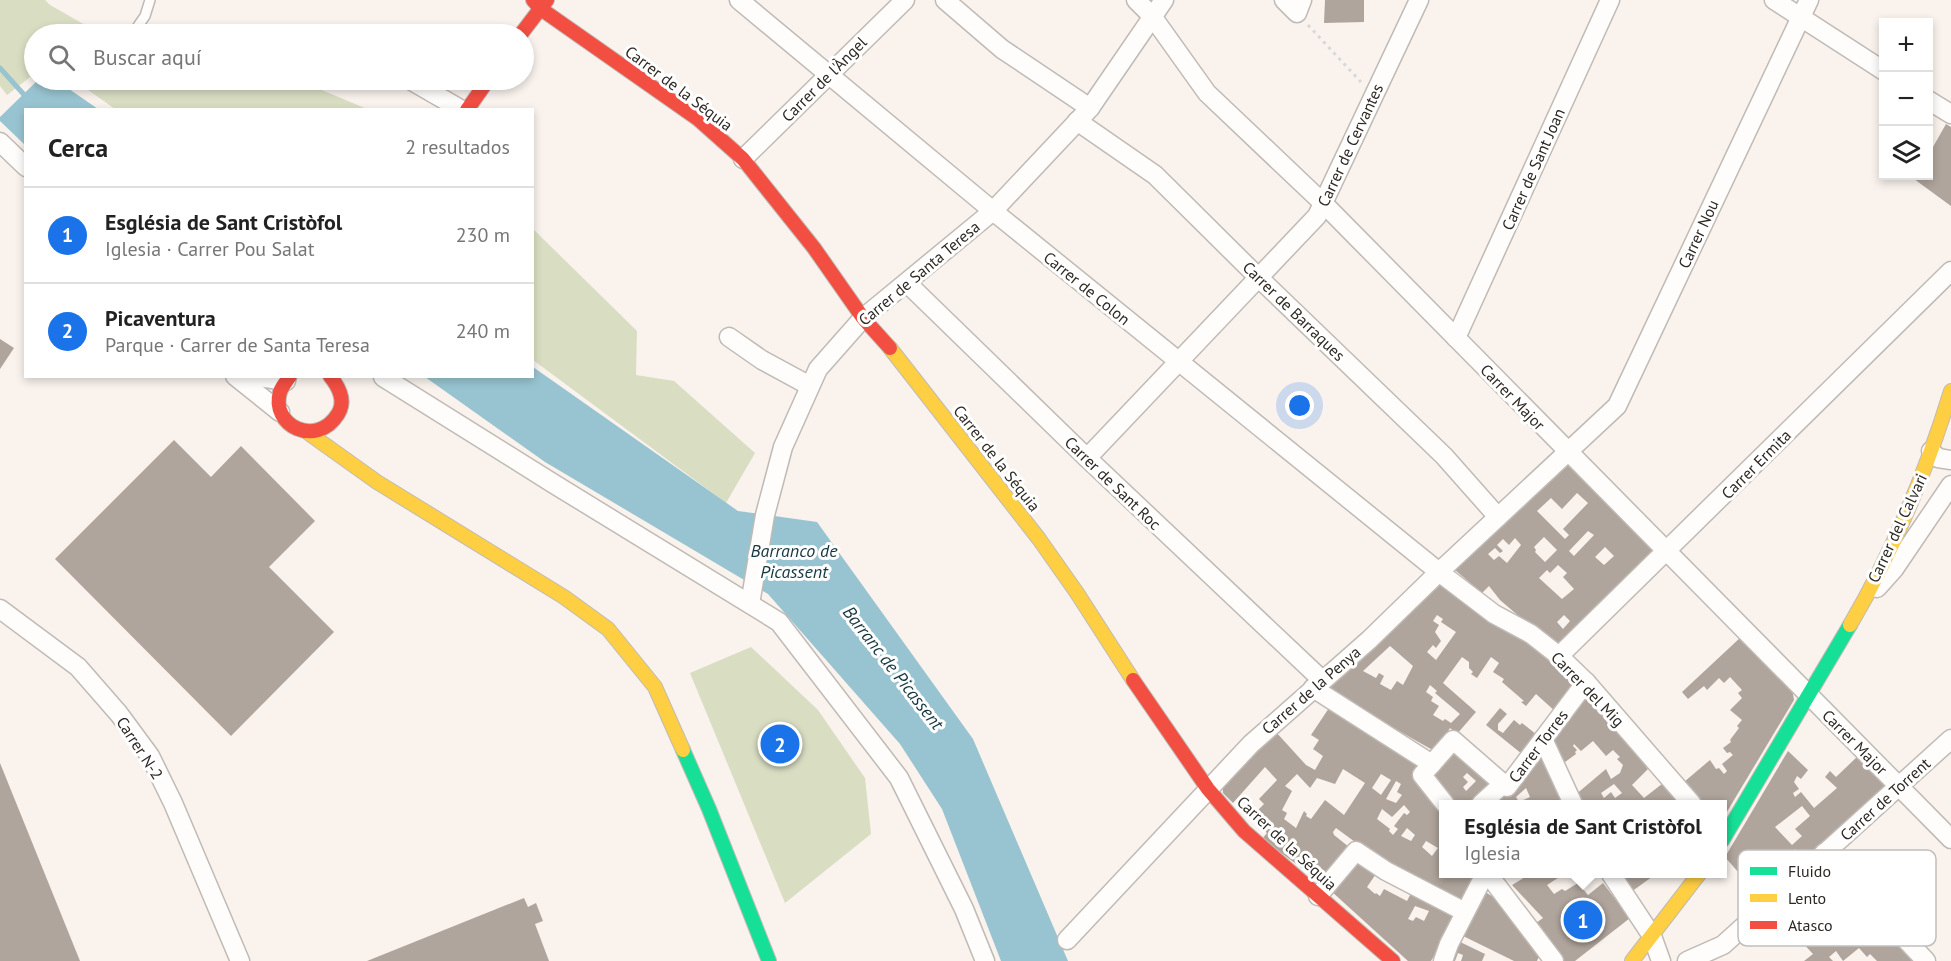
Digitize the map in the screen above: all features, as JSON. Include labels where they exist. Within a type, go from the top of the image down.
[{"type":"street","name":"Carrer de Colon","points":[[739,0],[993,211],[1439,572]]},
{"type":"street","name":"Carrer de l'Àngel","points":[[743,159],[905,0]]},
{"type":"street","points":[[945,0],[1002,49],[1090,108]]},
{"type":"street","name":"Carrer Major","points":[[1136,0],[1152,16],[1207,93],[1324,204],[1951,839]]},
{"type":"street","name":"Carrer de Santa Teresa","points":[[750,603],[765,515],[783,447],[818,369],[863,318],[993,211],[1090,108],[1164,0]]},
{"type":"street","name":"Carrer de Cervantes","points":[[1087,458],[1317,216],[1419,0]]},
{"type":"street","name":"Carrer de Sant Joan","points":[[1456,339],[1610,0]]},
{"type":"street","points":[[1774,0],[1879,67]]},
{"type":"street","name":"Carrer Nou","points":[[1568,453],[1617,406],[1809,0]]},
{"type":"street","points":[[527,24],[540,3]]},
{"type":"street","name":"Carrer de la Séquia","points":[[540,3],[698,119],[743,159],[814,248],[863,318],[895,354],[1039,539],[1208,789],[1244,831],[1393,961]]},
{"type":"street","points":[[427,90],[459,108]]},
{"type":"street","points":[[468,108],[481,90]]},
{"type":"street","points":[[1933,103],[1951,114]]},
{"type":"street","name":"Carrer de Barraques","points":[[1077,121],[1155,175],[1444,456],[1498,517]]},
{"type":"street","points":[[0,142],[24,165]]},
{"type":"street","name":"Carrer Ermita","points":[[1559,656],[1951,271]]},
{"type":"street","name":"Carrer de Sant Roc","points":[[907,282],[1317,684]]},
{"type":"street","points":[[729,337],[762,360],[810,386]]},
{"type":"street","points":[[238,378],[280,412],[292,427],[307,432],[355,468],[554,591],[608,628],[655,687],[709,808],[769,961]]},
{"type":"street","points":[[332,378],[340,389],[342,400],[340,429],[355,468]]},
{"type":"street","points":[[385,378],[780,622],[899,778],[964,909],[985,961]]},
{"type":"street","points":[[280,412],[278,401],[282,386],[288,379]]},
{"type":"street","name":"Carrer del Calvari","points":[[1727,833],[1862,605],[1911,503],[1951,391]]},
{"type":"street","points":[[307,432],[318,432],[331,425],[340,429]]},
{"type":"street","name":"Carrer del Calvari","points":[[1931,451],[1938,458],[1951,460]]},
{"type":"street","name":"Carrer de la Penya","points":[[1067,940],[1251,744],[1369,640],[1568,453]]},
{"type":"street","name":"Carrer del Calvari","points":[[1862,605],[1894,569],[1951,485]]},
{"type":"street","name":"Carrer del Mig","points":[[1439,572],[1494,614],[1531,634],[1559,656],[1586,682],[1689,800]]},
{"type":"street","name":"Carrer N-2","points":[[0,609],[78,667],[119,714],[150,756],[173,803],[240,961]]},
{"type":"street","name":"Carrer Torres","points":[[1432,764],[1453,740],[1507,787],[1586,682]]},
{"type":"street","points":[[1317,684],[1432,764],[1422,775],[1442,800]]},
{"type":"street","points":[[1544,739],[1571,800]]},
{"type":"street","name":"Carrer de Torrent","points":[[1827,850],[1951,739]]},
{"type":"street","points":[[1485,800],[1503,784]]},
{"type":"street","points":[[1318,896],[1356,851],[1386,871],[1465,912]]},
{"type":"street","points":[[1443,961],[1449,944],[1483,878]]},
{"type":"street","points":[[1490,878],[1554,961]]},
{"type":"street","points":[[1614,878],[1652,936],[1661,961]]},
{"type":"street","points":[[1632,961],[1695,878]]},
{"type":"street","name":"Carrer de Torrent","points":[[1687,961],[1723,945],[1738,932]]},
{"type":"street","points":[[1912,946],[1926,961]]},
{"type":"lane","points":[[139,24],[145,16],[150,0]]},
{"type":"path","points":[[1294,4],[1373,95]]},
{"type":"green space","points":[[0,0],[45,0],[83,24],[24,24],[24,82],[7,95],[0,86]]},
{"type":"green space","points":[[88,90],[322,90],[365,108],[114,108]]},
{"type":"green space","points":[[534,230],[637,331],[636,375],[674,381],[755,453],[726,503],[534,361]]},
{"type":"green space","points":[[751,647],[818,710],[865,778],[871,834],[785,903],[690,673]]},
{"type":"water","points":[[28,90],[70,90],[97,108],[24,108],[24,144],[0,121],[0,117]]},
{"type":"water","name":"Barranco de Picassent","points":[[534,368],[738,511],[817,522],[973,739],[1068,961],[1001,961],[942,809],[900,744],[768,594],[545,462],[426,378],[534,378]]},
{"type":"building","points":[[1325,0],[1364,0],[1364,22],[1324,23]]},
{"type":"building","points":[[1946,124],[1951,127],[1951,206],[1915,180],[1933,180],[1933,147]]},
{"type":"building","points":[[0,339],[14,348],[0,369]]},
{"type":"building","points":[[174,440],[211,477],[241,446],[315,521],[269,567],[334,632],[231,736],[55,559]]},
{"type":"building","points":[[1567,462],[1654,549],[1654,558],[1564,644],[1556,644],[1542,636],[1500,600],[1489,586],[1482,593],[1455,570]],"holes":[[[1577,493],[1588,503],[1563,529],[1569,535],[1565,539],[1537,511],[1551,498],[1562,509]],[[1588,531],[1594,535],[1574,556],[1569,551]],[[1544,537],[1557,550],[1545,562],[1535,552],[1534,547]],[[1515,538],[1521,545],[1507,563],[1499,556],[1494,560],[1488,554],[1495,548],[1500,553],[1503,551],[1497,545],[1503,539],[1509,545]],[[1605,547],[1614,556],[1604,565],[1595,557]],[[1558,565],[1567,573],[1563,577],[1574,589],[1562,599],[1539,578],[1547,570],[1550,573]],[[1564,615],[1570,621],[1563,629],[1557,622]]]},
{"type":"building","points":[[1438,583],[1533,644],[1577,683],[1556,712],[1536,694],[1526,706],[1521,702],[1524,701],[1502,682],[1504,679],[1493,672],[1499,663],[1491,657],[1477,678],[1471,674],[1473,672],[1469,668],[1469,662],[1462,657],[1443,683],[1476,712],[1457,734],[1450,728],[1436,752],[1329,691],[1329,680]],"holes":[[[1437,615],[1443,619],[1441,622],[1456,632],[1436,660],[1427,652],[1433,645],[1436,648],[1441,641],[1435,632],[1439,625],[1433,621]],[[1390,646],[1413,666],[1403,685],[1397,681],[1391,690],[1380,684],[1384,676],[1379,673],[1376,678],[1363,671]],[[1430,685],[1437,691],[1435,693],[1460,714],[1451,723],[1433,715],[1439,706],[1431,701],[1433,697],[1426,692]]]},
{"type":"building","points":[[1741,637],[1792,689],[1794,700],[1727,812],[1727,800],[1699,800],[1684,782],[1710,760],[1716,769],[1719,768],[1724,774],[1727,771],[1722,764],[1733,755],[1730,752],[1727,753],[1723,748],[1731,742],[1742,720],[1730,710],[1742,698],[1738,693],[1742,690],[1730,677],[1724,683],[1719,678],[1707,690],[1704,686],[1688,699],[1682,692]]},
{"type":"building","points":[[1587,692],[1652,763],[1632,785],[1644,798],[1667,780],[1685,800],[1577,800],[1574,796],[1606,769],[1611,779],[1620,773],[1623,765],[1617,759],[1620,757],[1613,750],[1606,756],[1593,741],[1581,751],[1574,744],[1576,754],[1561,765],[1553,737]],"holes":[[[1614,784],[1622,793],[1615,798],[1611,792],[1604,798],[1601,793]]]},
{"type":"building","points":[[1329,708],[1423,761],[1414,781],[1439,812],[1439,878],[1477,878],[1461,905],[1381,861],[1336,828],[1334,835],[1354,851],[1325,885],[1262,839],[1267,833],[1250,818],[1264,804],[1259,799],[1277,780],[1265,767],[1233,803],[1223,793],[1222,782],[1275,731],[1306,765],[1315,770],[1323,756],[1313,749],[1319,740],[1311,735]],"holes":[[[1343,769],[1365,783],[1344,815],[1325,800],[1311,819],[1304,811],[1296,828],[1284,819],[1287,813],[1282,810],[1292,791],[1285,786],[1297,774],[1310,788],[1317,778],[1335,784]],[[1381,774],[1391,780],[1381,795],[1372,788]],[[1396,781],[1401,784],[1397,792],[1402,795],[1396,803],[1386,799]],[[1404,805],[1410,812],[1407,815],[1404,813],[1394,826],[1398,829],[1393,835],[1390,829],[1377,819],[1382,809],[1392,817]],[[1407,828],[1415,835],[1411,841],[1401,836]],[[1426,841],[1438,848],[1432,856],[1422,847]]]},
{"type":"building","points":[[1500,708],[1507,714],[1498,724],[1498,730],[1503,733],[1514,720],[1520,725],[1522,723],[1537,735],[1522,754],[1486,725]]},
{"type":"building","points":[[1452,749],[1499,783],[1481,800],[1446,800],[1425,776]],"holes":[[[1467,773],[1476,781],[1466,791],[1463,787],[1468,782],[1463,777]]]},
{"type":"building","points":[[1788,751],[1808,770],[1801,779],[1797,776],[1794,782],[1799,789],[1793,793],[1795,797],[1801,792],[1814,808],[1837,788],[1825,777],[1830,771],[1836,777],[1858,756],[1890,787],[1820,850],[1738,850],[1738,872],[1727,859],[1727,854]],"holes":[[[1802,806],[1810,816],[1795,829],[1802,836],[1792,845],[1775,827]]]},
{"type":"building","points":[[1535,758],[1545,759],[1566,800],[1523,800],[1530,797],[1526,788],[1516,797],[1518,800],[1493,800],[1500,799]]},
{"type":"building","points":[[0,763],[80,961],[0,961]]},
{"type":"building","points":[[1359,858],[1378,871],[1367,887],[1375,894],[1380,896],[1384,889],[1407,901],[1413,889],[1459,913],[1431,961],[1408,961],[1330,890]],"holes":[[[1415,906],[1429,911],[1424,921],[1416,917],[1413,921],[1408,919]]]},
{"type":"building","points":[[1523,878],[1558,878],[1547,885],[1554,894],[1562,889],[1565,891],[1578,883],[1588,895],[1603,883],[1630,918],[1575,961],[1564,961],[1536,923],[1543,918],[1512,885]]},
{"type":"building","points":[[1620,878],[1650,878],[1631,892]]},
{"type":"building","points":[[1482,890],[1503,903],[1540,954],[1537,961],[1514,961],[1457,933]]},
{"type":"building","points":[[524,898],[528,907],[536,903],[543,921],[535,924],[549,961],[367,961]]},
{"type":"building","points":[[1456,940],[1485,954],[1482,961],[1461,961],[1463,955],[1458,953],[1455,961],[1446,961]]},
{"type":"building","points":[[1806,946],[1900,946],[1914,961],[1877,961],[1870,954],[1867,957],[1859,948],[1843,961],[1836,951],[1829,957],[1833,961],[1804,961],[1813,954]]},
{"type":"waterway","name":"Barranc de Picassent","points":[[0,68],[27,98]]},
{"type":"traffic: fast","points":[[1727,833],[1850,625]]},
{"type":"traffic: fast","points":[[683,750],[709,809],[769,961]]},
{"type":"traffic: slow","points":[[890,348],[1039,539],[1133,680]]},
{"type":"traffic: slow","points":[[1850,625],[1907,511],[1931,451],[1951,391]]},
{"type":"traffic: slow","points":[[307,432],[377,482],[564,597],[608,629],[655,687],[683,750]]},
{"type":"traffic: slow","points":[[1632,961],[1696,878]]},
{"type":"traffic: jam","points":[[533,0],[541,9],[698,119],[743,159],[814,248],[863,318],[890,348]]},
{"type":"traffic: jam","points":[[529,24],[547,0]]},
{"type":"traffic: jam","points":[[468,108],[481,90]]},
{"type":"traffic: jam","points":[[289,378],[280,392],[279,404],[282,414],[288,423],[307,431],[318,430],[329,424],[338,414],[341,399],[331,378]]},
{"type":"traffic: jam","points":[[1133,680],[1208,789],[1244,831],[1393,961]]},
{"type":"place","name":"Picaventura","points":[[780,744]]},
{"type":"place","name":"Església de Sant Cristòfol","points":[[1583,920]]}]
